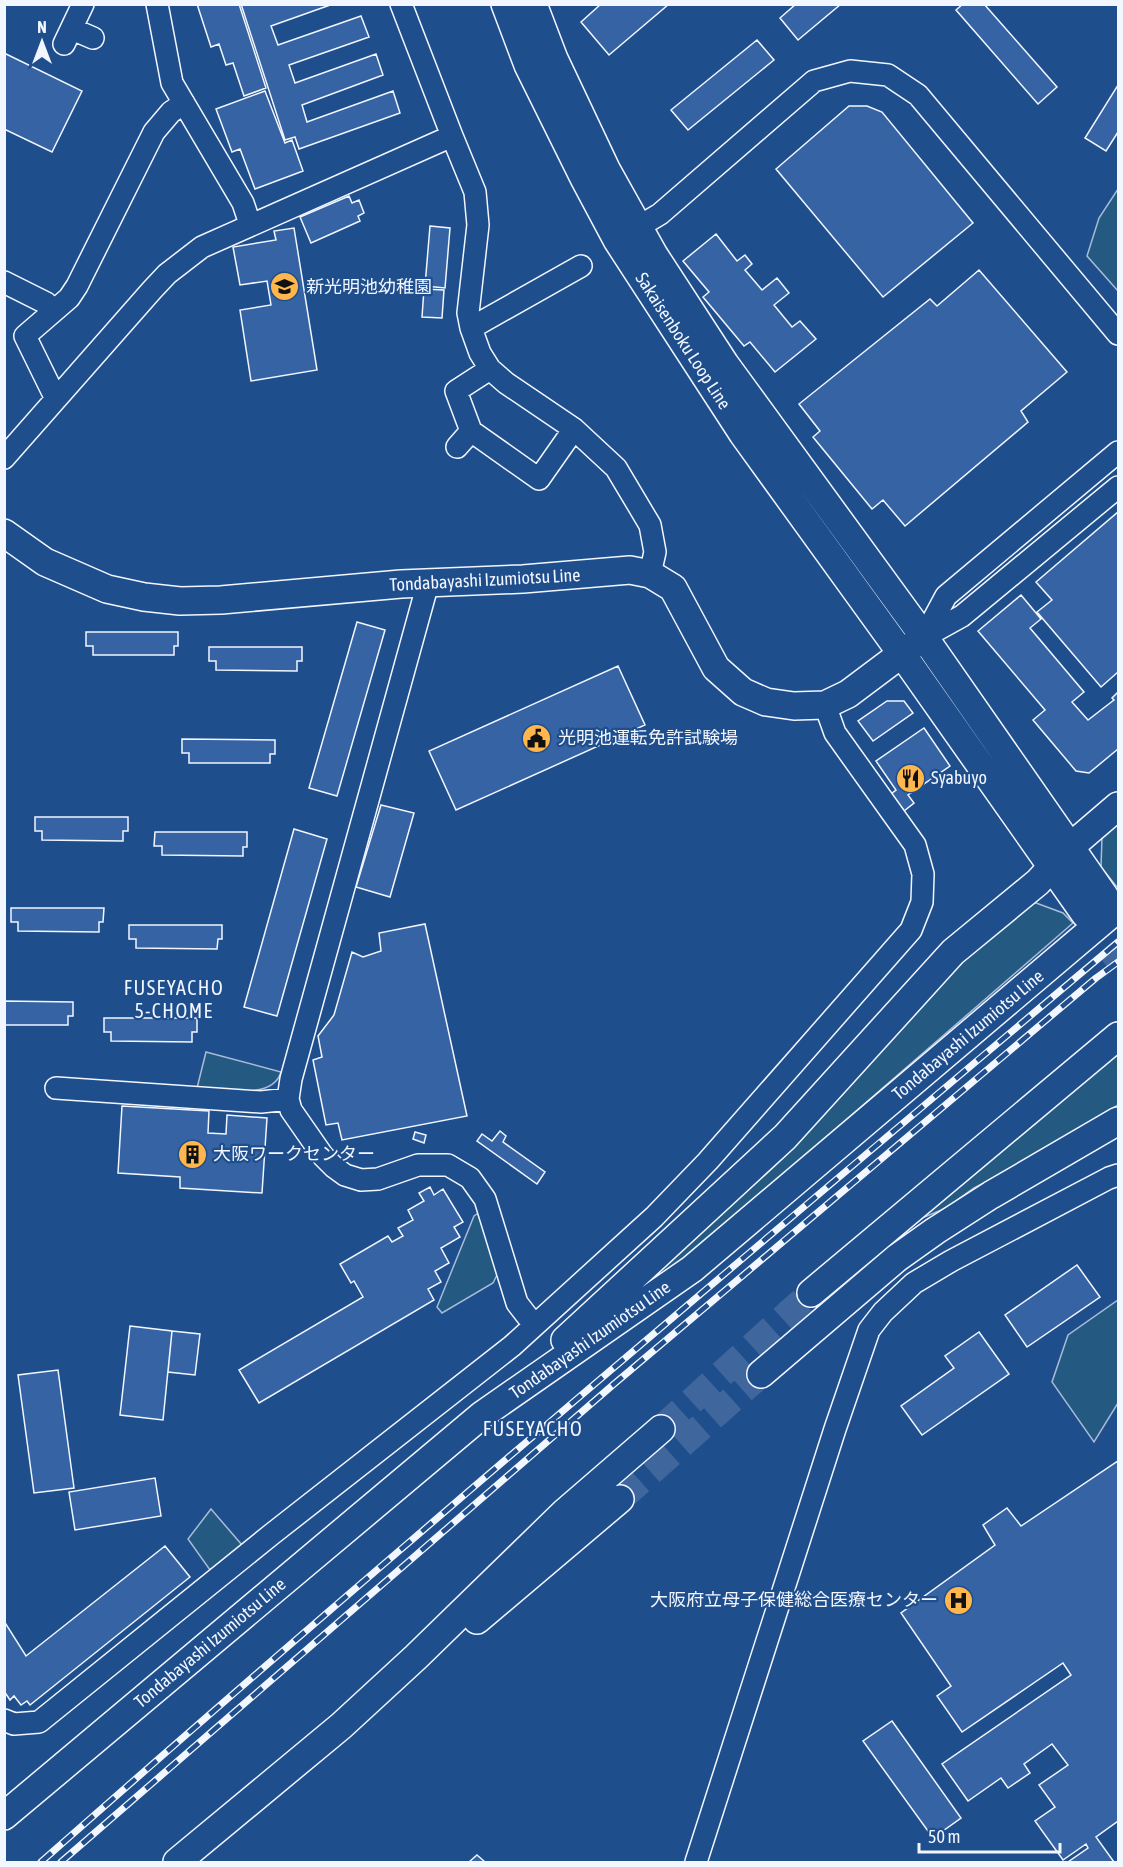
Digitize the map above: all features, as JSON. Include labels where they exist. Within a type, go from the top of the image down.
[{"type":"main road","name":"Sakaisenboku Loop Line","points":[[505,4],[528,65],[585,180],[725,364],[924,637]]},
{"type":"main road","name":"Sakaisenboku Loop Line","points":[[533,4],[554,59],[606,169],[627,234],[742,434],[902,654]]},
{"type":"main road","name":"Tondabayashi Izumiotsu Line","points":[[4,533],[45,562],[107,589],[144,597],[207,601],[401,584],[523,579],[630,570],[650,574],[673,588],[716,669],[743,692],[766,702],[794,706],[825,705],[848,694],[924,637]]},
{"type":"main road","points":[[924,637],[1069,848],[1103,906]]},
{"type":"main road","points":[[902,654],[1052,868],[1103,906]]},
{"type":"main road","points":[[482,1415],[785,1137],[953,952],[1052,868],[1069,848],[1119,806]]},
{"type":"main road","name":"Tondabayashi Izumiotsu Line","points":[[4,1816],[482,1415],[692,1269],[1103,906]]},
{"type":"main road","points":[[810,1293],[1119,1036]]},
{"type":"main road","points":[[761,1374],[897,1258],[935,1231],[991,1195],[1119,1121]]},
{"type":"main road","points":[[341,1726],[566,1512],[661,1429]]},
{"type":"main road","points":[[177,1863],[341,1726],[495,1605],[620,1499]]},
{"type":"street","points":[[83,4],[68,36],[93,38]]},
{"type":"street","points":[[157,4],[172,83],[243,203],[250,224]]},
{"type":"street","points":[[401,4],[475,192],[478,225],[468,314],[480,353],[490,369],[506,383],[574,429],[616,468],[650,525],[656,552],[650,574]]},
{"type":"street","points":[[627,234],[660,214],[814,81],[850,71],[888,75],[918,95],[1119,334]]},
{"type":"street","points":[[56,399],[25,336],[69,298],[154,132],[171,112],[184,103]]},
{"type":"street","points":[[4,458],[167,274],[202,247],[452,136]]},
{"type":"street","points":[[471,328],[581,266]]},
{"type":"street","points":[[4,282],[46,303],[54,311]]},
{"type":"street","points":[[490,369],[456,391],[471,431],[538,479],[574,429]]},
{"type":"street","points":[[457,447],[471,431]]},
{"type":"street","points":[[924,637],[946,597],[1119,452]]},
{"type":"street","points":[[924,637],[962,616],[1119,487]]},
{"type":"street","points":[[428,583],[291,1079],[288,1099],[291,1110],[323,1156],[345,1175],[361,1180],[378,1179],[418,1165],[448,1165],[470,1178],[485,1200],[517,1303],[534,1325]]},
{"type":"street","points":[[4,1720],[15,1724],[39,1722],[272,1534],[512,1346],[654,1217],[693,1177],[911,930],[922,902],[923,874],[915,845],[835,733],[825,705]]},
{"type":"street","points":[[56,1088],[261,1101],[288,1099]]},
{"type":"street","points":[[696,1863],[869,1330],[883,1312],[914,1283],[951,1261],[1109,1178],[1119,1175]]},
{"type":"shaded area","points":[[1118,189],[1118,291],[1087,256],[1099,218]]},
{"type":"shaded area","points":[[1118,823],[1117,887],[1101,867],[1102,837]]},
{"type":"shaded area","points":[[1028,900],[1063,913],[1073,923],[651,1287],[636,1280],[966,949]]},
{"type":"shaded area","points":[[1118,1048],[1118,1105],[1051,1149],[974,1188],[946,1208],[920,1219],[914,1216]]},
{"type":"shaded area","points":[[206,1052],[281,1072],[276,1081],[268,1087],[257,1090],[232,1091],[197,1088]]},
{"type":"shaded area","points":[[480,1212],[498,1273],[493,1283],[442,1313],[437,1307],[474,1216]]},
{"type":"shaded area","points":[[1118,1300],[1118,1403],[1094,1442],[1052,1382],[1068,1335]]},
{"type":"shaded area","points":[[211,1509],[242,1545],[210,1570],[188,1539]]},
{"type":"building","points":[[197,4],[239,4],[266,88],[244,96],[233,63],[226,65],[219,44],[211,47]]},
{"type":"building","points":[[241,4],[333,4],[271,26],[278,45],[361,16],[369,37],[289,65],[295,83],[376,54],[383,75],[302,105],[307,122],[393,91],[400,113],[299,149],[295,137],[285,140]]},
{"type":"building","points":[[601,4],[669,4],[609,55],[581,22]]},
{"type":"building","points":[[796,4],[841,4],[798,40],[780,18]]},
{"type":"building","points":[[963,4],[984,4],[1057,87],[1038,104],[956,10]]},
{"type":"building","points":[[757,40],[774,60],[688,130],[671,110]]},
{"type":"building","points":[[4,53],[82,91],[52,152],[4,129]]},
{"type":"building","points":[[1118,85],[1118,132],[1106,151],[1085,138]]},
{"type":"building","points":[[265,91],[285,143],[292,140],[303,171],[255,189],[240,149],[232,152],[216,109]]},
{"type":"building","points":[[849,106],[867,106],[882,112],[973,223],[883,297],[776,169]]},
{"type":"building","points":[[349,196],[352,203],[359,200],[364,213],[358,216],[360,221],[311,243],[300,217]]},
{"type":"building","points":[[430,226],[450,228],[445,288],[425,286]]},
{"type":"building","points":[[294,228],[317,370],[251,381],[240,310],[271,305],[267,281],[240,285],[233,247],[276,240],[274,231]]},
{"type":"building","points":[[716,234],[737,261],[745,255],[752,264],[745,270],[762,290],[777,278],[789,293],[774,305],[792,327],[800,321],[816,339],[775,372],[750,342],[744,346],[703,297],[709,292],[683,261]]},
{"type":"building","points":[[979,270],[1067,372],[1021,411],[1028,422],[905,526],[883,500],[872,509],[813,437],[820,431],[799,404],[930,299],[937,306]]},
{"type":"building","points":[[424,289],[444,290],[442,318],[422,317]]},
{"type":"building","points":[[1118,512],[1118,672],[1101,687],[1037,612],[1052,600],[1036,582]]},
{"type":"building","points":[[1021,595],[1041,619],[1030,628],[1084,692],[1072,702],[1088,720],[1114,700],[1112,698],[1118,692],[1118,749],[1089,773],[1076,771],[1033,720],[1045,710],[978,631]]},
{"type":"building","points":[[357,622],[385,630],[337,796],[309,788]]},
{"type":"building","points":[[86,632],[178,632],[178,646],[174,646],[174,655],[93,655],[93,646],[86,646]]},
{"type":"building","points":[[209,647],[302,647],[302,661],[297,661],[297,671],[216,670],[216,661],[209,661]]},
{"type":"building","name":"光明池運転免許試験場","points":[[618,666],[645,725],[456,810],[429,751]]},
{"type":"building","points":[[887,701],[904,701],[913,713],[873,741],[858,721]]},
{"type":"building","name":"Syabuyo","points":[[924,728],[950,766],[908,795],[914,803],[904,811],[891,794],[896,790],[876,761]]},
{"type":"building","points":[[182,739],[275,740],[275,754],[270,754],[270,763],[189,763],[189,753],[182,753]]},
{"type":"building","points":[[381,805],[414,813],[390,897],[356,887]]},
{"type":"building","points":[[35,817],[128,817],[128,831],[123,831],[123,841],[42,840],[42,831],[35,831]]},
{"type":"building","points":[[294,829],[327,839],[277,1016],[244,1007]]},
{"type":"building","points":[[155,832],[247,832],[247,847],[243,847],[243,856],[162,855],[162,846],[154,846]]},
{"type":"building","points":[[11,908],[104,908],[103,922],[99,922],[99,932],[18,931],[18,922],[11,922]]},
{"type":"building","points":[[425,924],[467,1116],[342,1140],[338,1123],[326,1125],[313,1060],[322,1057],[318,1036],[334,1015],[352,952],[363,957],[381,951],[379,933]]},
{"type":"building","points":[[129,925],[222,925],[222,939],[218,939],[217,949],[136,948],[136,939],[129,939]]},
{"type":"building","points":[[4,1001],[73,1002],[73,1016],[68,1016],[68,1025],[4,1025]]},
{"type":"building","points":[[104,1018],[197,1018],[197,1032],[192,1032],[192,1042],[111,1041],[111,1032],[104,1032]]},
{"type":"building","name":"大阪ワークセンター","points":[[122,1106],[209,1111],[208,1133],[226,1134],[227,1115],[267,1118],[262,1193],[180,1188],[180,1177],[118,1173]]},
{"type":"building","points":[[500,1131],[506,1136],[503,1142],[545,1172],[537,1184],[477,1141],[482,1134],[492,1141]]},
{"type":"building","points":[[415,1132],[426,1135],[424,1143],[413,1139]]},
{"type":"building","points":[[430,1187],[434,1195],[443,1189],[463,1222],[454,1227],[460,1237],[441,1248],[449,1263],[435,1271],[441,1282],[428,1289],[434,1300],[259,1403],[239,1370],[363,1297],[354,1281],[351,1283],[340,1264],[388,1236],[392,1242],[403,1236],[398,1228],[413,1220],[408,1210],[424,1201],[419,1193]]},
{"type":"building","points":[[1077,1265],[1100,1297],[1027,1347],[1005,1315]]},
{"type":"building","points":[[130,1326],[172,1331],[163,1420],[120,1415]]},
{"type":"building","points":[[172,1331],[200,1334],[195,1375],[168,1372]]},
{"type":"building","points":[[979,1332],[1009,1374],[922,1435],[901,1406],[954,1368],[945,1356]]},
{"type":"building","points":[[58,1370],[74,1488],[34,1493],[18,1375]]},
{"type":"building","points":[[1118,1461],[1118,1821],[1096,1837],[1114,1862],[1068,1862],[1088,1848],[1086,1844],[1063,1860],[1035,1821],[1055,1807],[1039,1785],[1068,1765],[1052,1744],[1024,1764],[1030,1773],[1008,1788],[1001,1778],[968,1801],[942,1764],[1071,1675],[1063,1663],[962,1732],[937,1696],[951,1686],[901,1613],[995,1545],[983,1525],[1007,1508],[1021,1526]]},
{"type":"building","points":[[155,1478],[161,1516],[75,1530],[69,1492]]},
{"type":"building","points":[[165,1546],[190,1577],[30,1705],[27,1701],[21,1705],[14,1696],[10,1700],[4,1691],[4,1621],[26,1656]]},
{"type":"building","points":[[892,1721],[961,1818],[933,1838],[863,1741]]},
{"type":"building","points":[[477,1855],[485,1862],[469,1862]]},
{"type":"tunnel","points":[[1085,914],[1118,959]]},
{"type":"tunnel","points":[[661,1429],[811,1293]]},
{"type":"tunnel","points":[[620,1499],[761,1374]]},
{"type":"railway","points":[[41,1862],[442,1514],[1118,942]]},
{"type":"railway","points":[[61,1862],[614,1384],[1096,978],[1118,962]]},
{"type":"place","name":"新光明池幼稚園","points":[[285,287]]},
{"type":"place","name":"光明池運転免許試験場","points":[[537,738]]},
{"type":"place","name":"Syabuyo","points":[[910,778]]},
{"type":"place","name":"大阪ワークセンター","points":[[192,1154]]},
{"type":"place","name":"大阪府立母子保健総合医療センター","points":[[959,1600]]},
{"type":"district","name":"FUSEYACHO 5-CHOME","points":[[174,1000]]},
{"type":"district","name":"FUSEYACHO","points":[[533,1429]]}]
